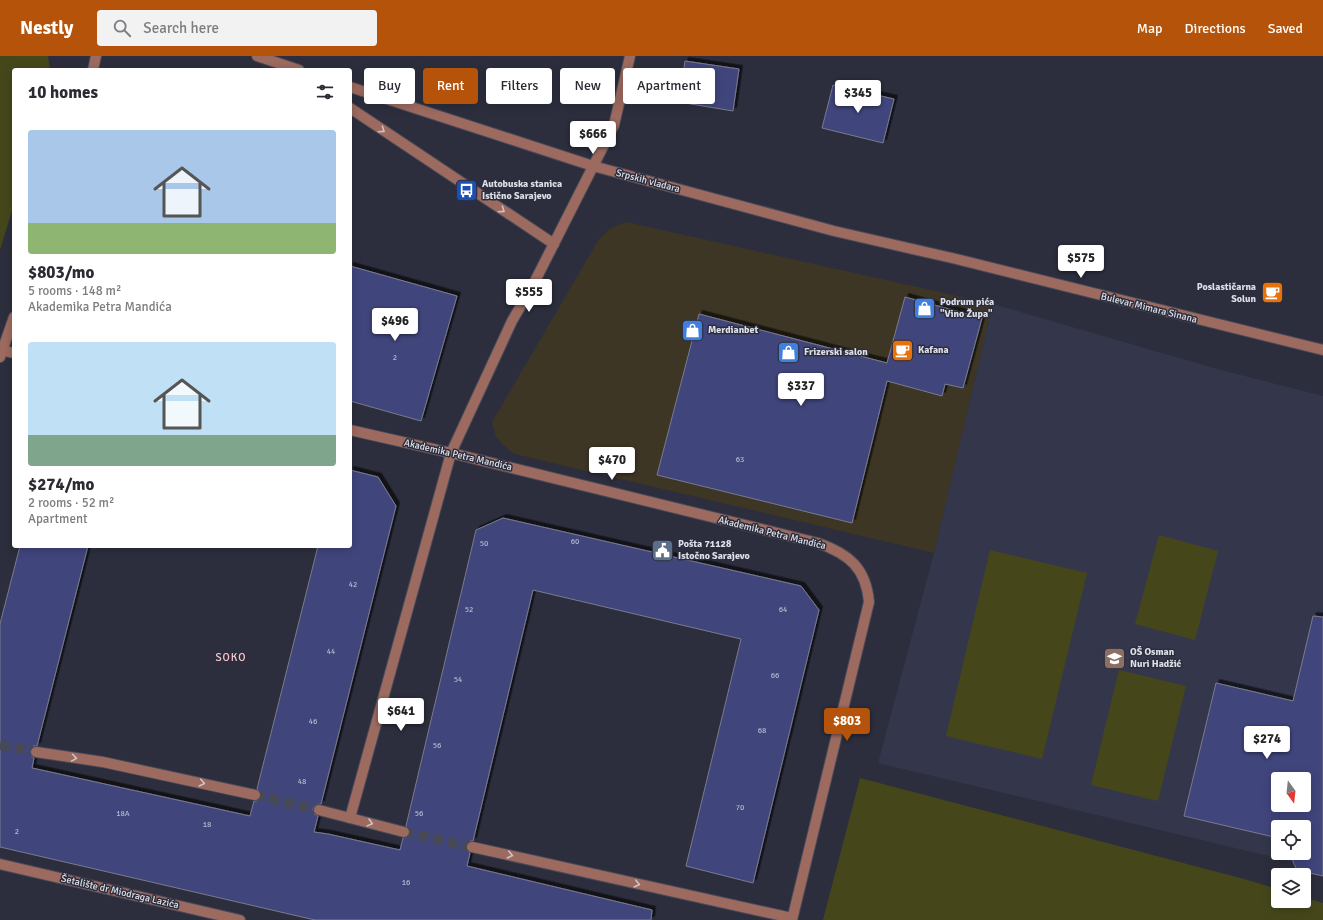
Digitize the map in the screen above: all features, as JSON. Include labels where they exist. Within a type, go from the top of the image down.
[{"type":"street","points":[[93,68],[96,56]]},
{"type":"street","points":[[257,56],[290,68]]},
{"type":"street","points":[[350,818],[451,453],[512,321],[533,285],[614,125],[630,56]]},
{"type":"street","name":"Srpskih vladara","points":[[352,88],[593,166],[834,231]]},
{"type":"street","points":[[352,109],[554,244]]},
{"type":"street","name":"Bulevar Mimara Sinana","points":[[834,231],[952,258],[1323,350]]},
{"type":"street","points":[[12,322],[1,352],[12,353]]},
{"type":"street","name":"Akademika Petra Mandića","points":[[352,430],[451,453],[818,543],[834,549],[858,567],[866,581],[869,602],[792,919]]},
{"type":"street","points":[[36,752],[103,762],[255,795]]},
{"type":"street","points":[[319,810],[404,832]]},
{"type":"street","points":[[472,847],[792,919]]},
{"type":"street","name":"Šetalište dr Miodraga Lazića","points":[[0,864],[240,920]]},
{"type":"shaded area","points":[[626,222],[993,304],[934,553],[515,454],[503,445],[496,437],[492,422],[599,239],[611,228]]},
{"type":"shaded area","name":"OŠ Osman Nuri Hadžić","points":[[993,304],[1217,369],[1323,396],[1323,869],[1285,860],[1311,860],[1311,820],[1271,820],[1271,857],[878,763],[934,553]]},
{"type":"green space","points":[[0,56],[48,56],[50,68],[12,68],[12,211],[0,250]]},
{"type":"green space","points":[[1159,535],[1218,551],[1195,640],[1135,624]]},
{"type":"green space","points":[[990,550],[1087,573],[1042,759],[946,736]]},
{"type":"green space","points":[[1119,670],[1186,686],[1158,801],[1091,785]]},
{"type":"green space","points":[[860,778],[1271,887],[1271,908],[1311,908],[1311,899],[1323,903],[1323,920],[823,920]]},
{"type":"building","points":[[685,61],[739,69],[733,111],[691,104],[715,104],[715,68],[684,68]]},
{"type":"building","points":[[833,85],[894,99],[883,143],[822,128]]},
{"type":"building","points":[[352,267],[457,296],[421,421],[352,402]]},
{"type":"building","points":[[905,297],[982,318],[963,388],[945,384],[942,396],[887,381],[852,523],[657,475],[699,314],[887,363]]},
{"type":"building","points":[[352,470],[378,477],[396,506],[321,804],[315,805],[313,809],[314,814],[318,816],[314,832],[400,850],[403,838],[409,836],[410,831],[406,826],[476,530],[503,518],[801,586],[819,610],[753,883],[686,866],[741,639],[533,590],[473,841],[470,841],[466,845],[466,849],[470,853],[467,866],[652,910],[651,920],[315,920],[0,847],[0,624],[19,548],[87,548],[37,746],[33,746],[30,751],[30,755],[34,758],[32,768],[250,816],[254,801],[257,801],[261,797],[261,793],[257,789],[317,548],[352,548]]},
{"type":"building","points":[[1313,616],[1323,617],[1323,876],[1311,873],[1311,868],[1296,868],[1293,862],[1293,860],[1311,860],[1311,820],[1271,820],[1271,836],[1184,816],[1216,683],[1293,701]]},
{"type":"tunnel","points":[[0,745],[36,752]]},
{"type":"tunnel","points":[[255,795],[319,810]]},
{"type":"tunnel","points":[[404,832],[472,847]]},
{"type":"place","name":"Autobuska stanica Istično Sarajevo","points":[[466,190]]},
{"type":"place","name":"Poslastičarna Solun","points":[[1272,293]]},
{"type":"place","name":"Podrum pića \"Vino Župa\"","points":[[925,308]]},
{"type":"place","name":"Merdianbet","points":[[693,330]]},
{"type":"place","name":"Kafana","points":[[902,350]]},
{"type":"place","name":"Frizerski salon","points":[[788,352]]},
{"type":"place","name":"Pošta 71128 Istočno Sarajevo","points":[[663,550]]},
{"type":"place","name":"OŠ Osman Nuri Hadžić","points":[[1114,658]]},
{"type":"district","name":"SOKO","points":[[231,657]]}]
